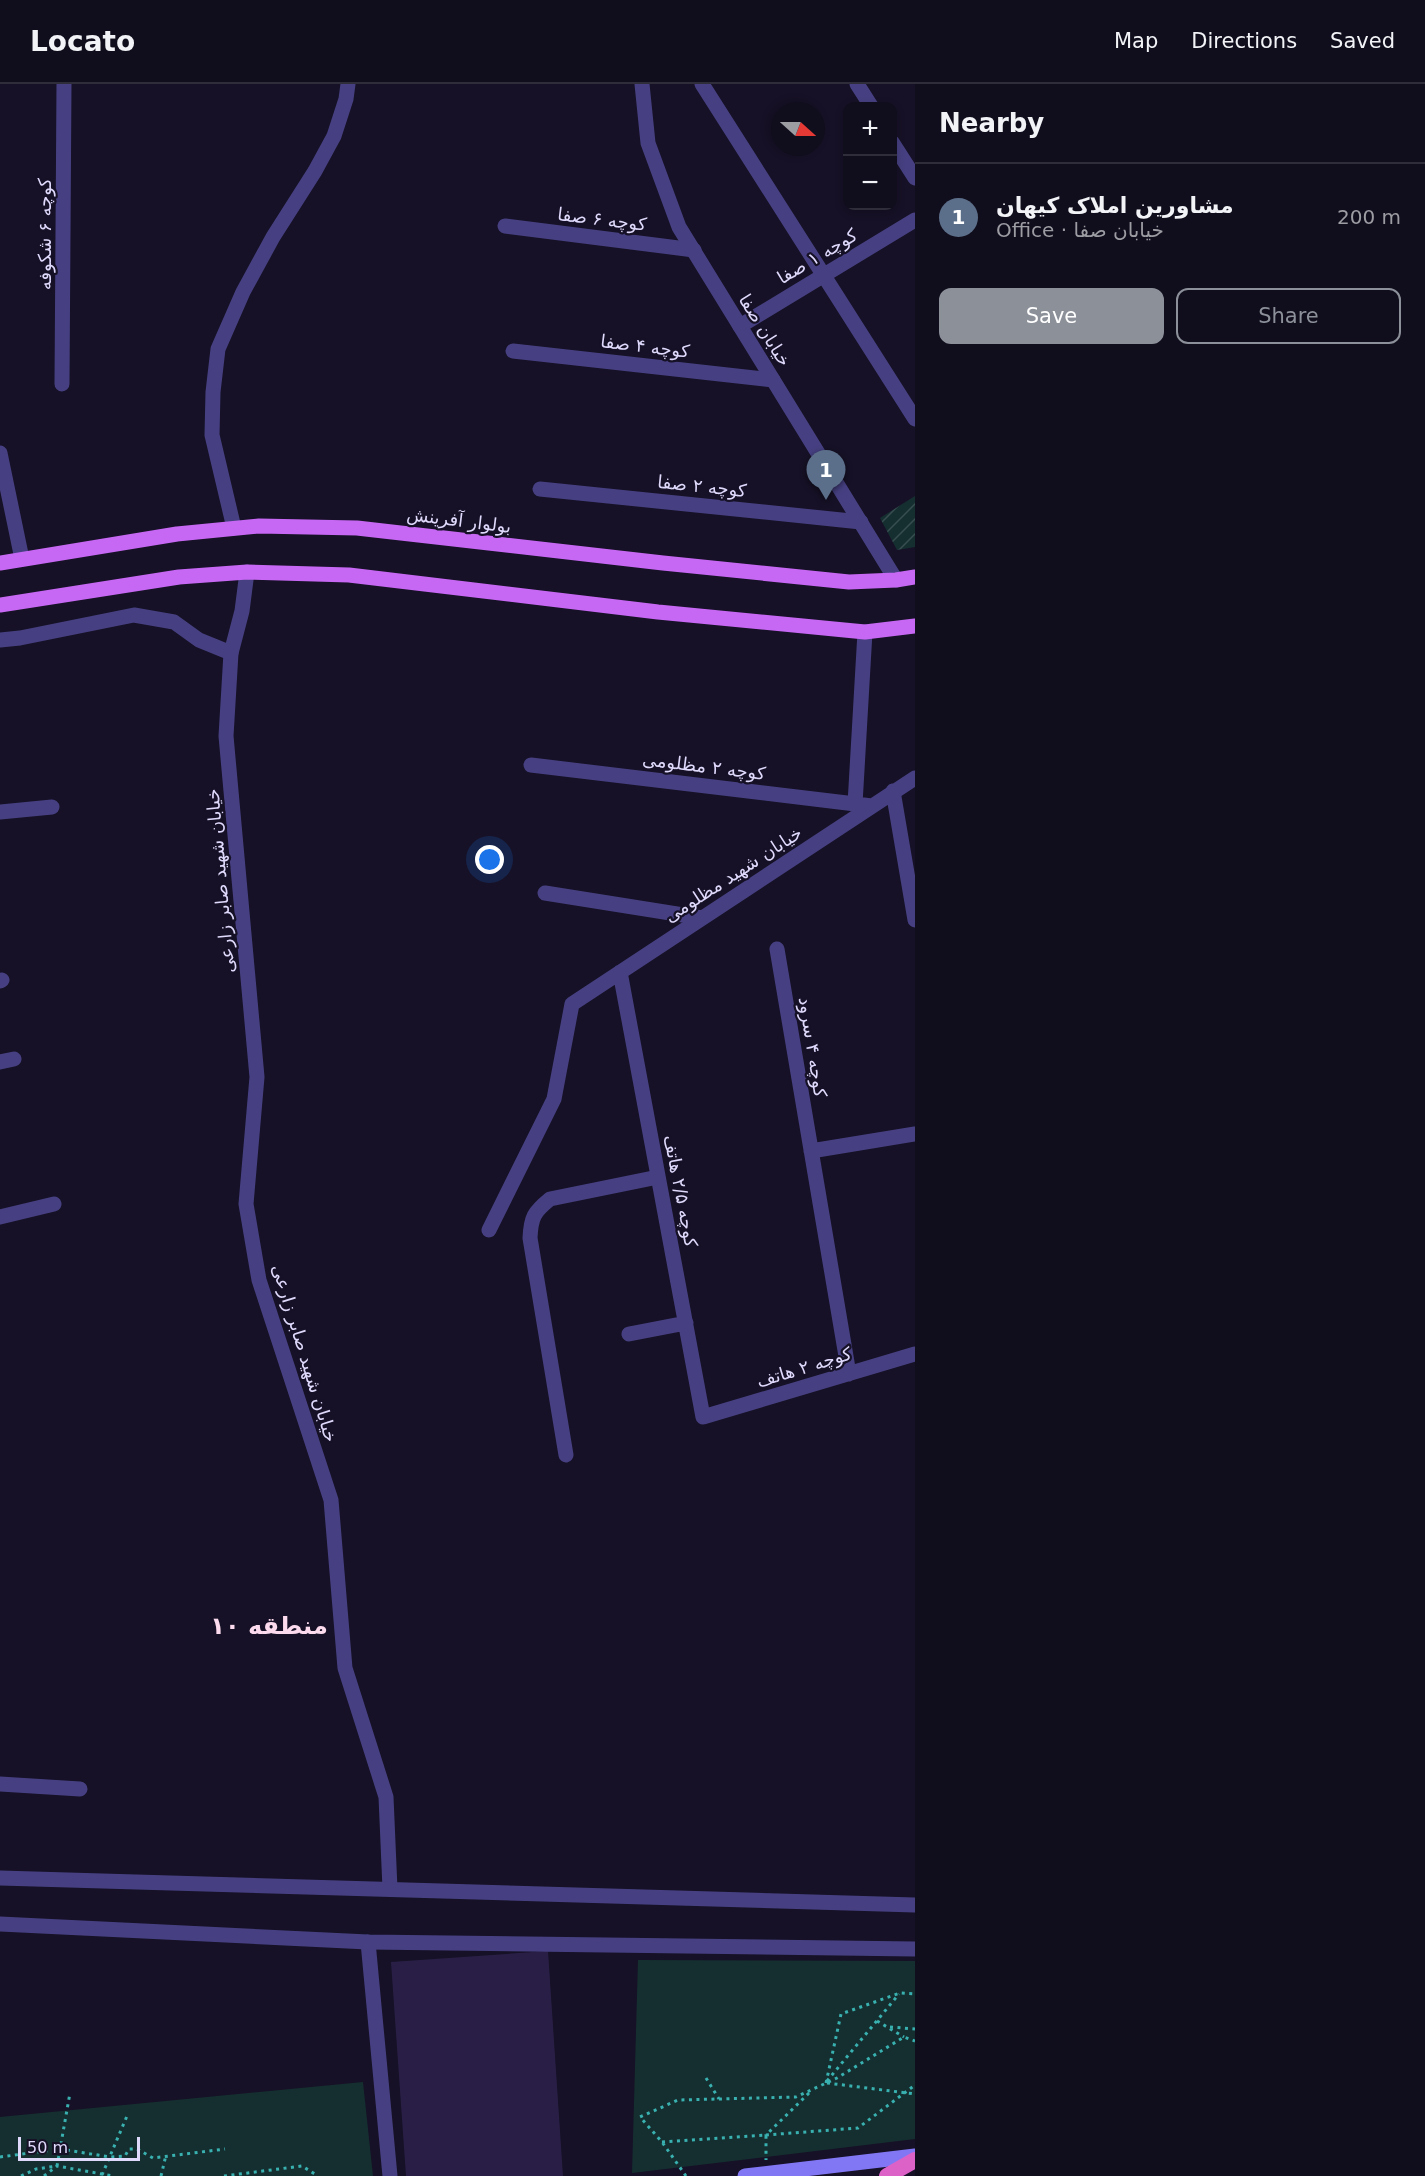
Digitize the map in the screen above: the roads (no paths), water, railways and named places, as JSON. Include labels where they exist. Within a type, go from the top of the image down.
[{"type":"highway","points":[[887,2176],[915,2158]]},
{"type":"main road","name":"بولوار آفرینش","points":[[0,563],[177,534],[259,526],[357,528],[849,582],[915,577]]},
{"type":"main road","points":[[0,605],[179,577],[247,572],[349,575],[658,612],[865,632],[915,626]]},
{"type":"main road","points":[[745,2176],[915,2158]]},
{"type":"street","name":"کوچه ۶ شکوفه","points":[[62,384],[64,84]]},
{"type":"street","points":[[234,528],[213,435],[213,392],[218,349],[243,292],[334,136],[346,99],[348,84]]},
{"type":"street","name":"خیابان صفا","points":[[642,84],[648,143],[679,227],[896,580]]},
{"type":"street","points":[[702,84],[915,419]]},
{"type":"street","points":[[857,84],[868,102]]},
{"type":"street","points":[[897,150],[915,178]]},
{"type":"street","name":"کوچه ۱ صفا","points":[[740,326],[915,220]]},
{"type":"street","name":"کوچه ۶ صفا","points":[[505,226],[694,250]]},
{"type":"street","name":"کوچه ۴ صفا","points":[[513,351],[773,380]]},
{"type":"street","points":[[0,453],[22,559]]},
{"type":"street","name":"کوچه ۲ صفا","points":[[540,489],[861,522]]},
{"type":"street","name":"خیابان شهید صابر زارعی","points":[[247,572],[242,611],[231,653],[226,736],[257,1077],[246,1204],[260,1280],[331,1500],[345,1668],[386,1797],[390,1889]]},
{"type":"street","points":[[0,640],[134,615],[174,622],[199,640],[231,653]]},
{"type":"street","points":[[855,804],[865,632]]},
{"type":"street","name":"کوچه ۲ مظلومی","points":[[531,765],[872,806]]},
{"type":"street","name":"خیابان شهید مظلومی","points":[[489,1230],[555,1100],[573,1004],[915,778]]},
{"type":"street","points":[[893,791],[915,920]]},
{"type":"street","points":[[0,812],[52,807]]},
{"type":"street","points":[[545,893],[702,918]]},
{"type":"street","name":"کوچه ۴ سرود","points":[[777,949],[849,1374]]},
{"type":"street","name":"کوچه ۲/۵ هاتف","points":[[620,972],[703,1417]]},
{"type":"street","points":[[810,1150],[915,1134]]},
{"type":"street","points":[[566,1455],[530,1238],[531,1221],[537,1210],[550,1198],[658,1177]]},
{"type":"street","points":[[0,1217],[54,1204]]},
{"type":"street","points":[[629,1334],[686,1323]]},
{"type":"street","name":"کوچه ۲ هاتف","points":[[703,1417],[915,1354]]},
{"type":"street","points":[[0,1784],[80,1789]]},
{"type":"street","points":[[0,1878],[915,1905]]},
{"type":"street","points":[[0,1924],[368,1942],[915,1949]]},
{"type":"street","points":[[368,1942],[390,2176]]},
{"type":"place","name":"مشاورین املاک کیهان","points":[[826,500]]},
{"type":"district","name":"منطقه ۱۰","points":[[269,1626]]}]
